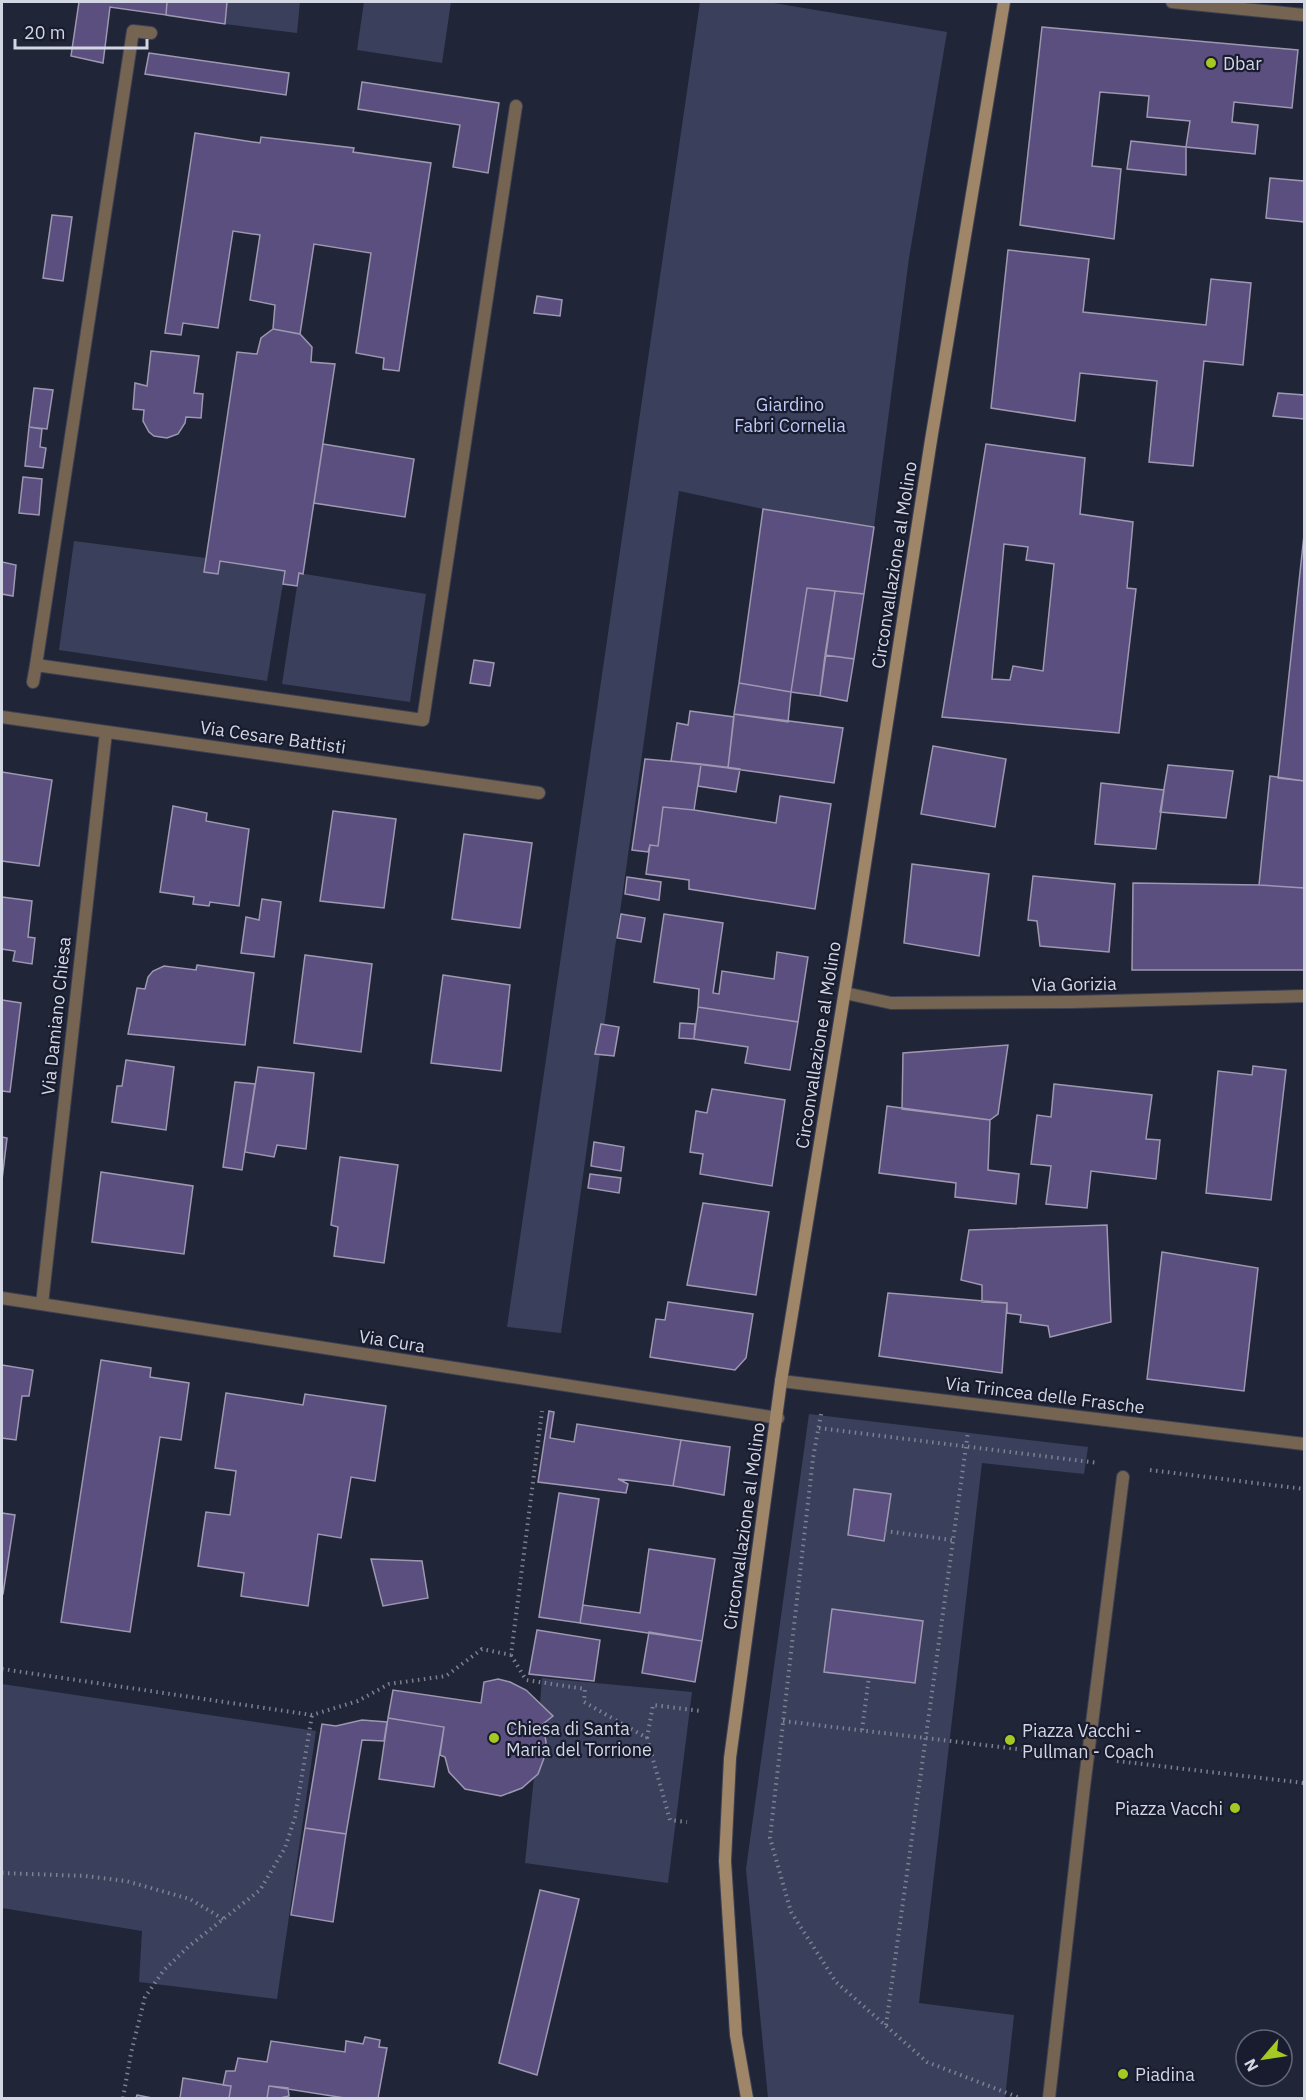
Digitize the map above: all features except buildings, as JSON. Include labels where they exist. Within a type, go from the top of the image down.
[{"type":"street","name":"Circonvallazione al Molino","points":[[747,2098],[736,2035],[725,1861],[730,1758],[778,1418],[781,1381],[845,993],[929,451],[1004,2]]},
{"type":"street","points":[[1172,2],[1305,15]]},
{"type":"street","points":[[33,682],[133,30],[151,33]]},
{"type":"street","points":[[36,665],[423,720],[516,106]]},
{"type":"street","name":"Via Cesare Battisti","points":[[2,717],[539,793]]},
{"type":"street","name":"Via Damiano Chiesa","points":[[42,1304],[106,732]]},
{"type":"street","name":"Via Gorizia","points":[[845,993],[891,1003],[1072,1002],[1305,996]]},
{"type":"street","name":"Via Cura","points":[[2,1298],[778,1418]]},
{"type":"street","name":"Via Trincea delle Frasche","points":[[781,1381],[1305,1444]]},
{"type":"street","points":[[1049,2098],[1123,1477]]},
{"type":"path","points":[[826,1386],[813,1458],[770,1838],[791,1912],[836,1982],[927,2062],[1021,2098]]},
{"type":"path","points":[[886,2025],[971,1404]]},
{"type":"path","points":[[542,1411],[512,1655],[526,1680],[585,1689],[584,1702],[647,1738]]},
{"type":"path","points":[[819,1428],[1102,1464]]},
{"type":"path","points":[[1147,1470],[1305,1489]]},
{"type":"path","points":[[885,1531],[952,1540]]},
{"type":"path","points":[[2,1669],[312,1716],[358,1701],[389,1684],[446,1676],[482,1649],[512,1655]]},
{"type":"path","points":[[862,1730],[869,1677]]},
{"type":"path","points":[[687,1822],[670,1820],[647,1738],[653,1705],[700,1711]]},
{"type":"path","points":[[123,2098],[145,1997],[164,1970],[188,1947],[260,1890],[285,1848],[295,1817],[312,1716]]},
{"type":"path","points":[[783,1721],[1305,1783]]},
{"type":"path","points":[[2,1873],[85,1876],[126,1881],[190,1899],[223,1919]]},
{"type":"green space","points":[[227,2],[300,2],[297,33],[225,24]]},
{"type":"green space","points":[[364,2],[451,2],[442,63],[357,50]]},
{"type":"green space","name":"Giardino Fabri Cornelia","points":[[700,2],[768,2],[947,32],[909,258],[874,527],[763,509],[679,491],[561,1333],[507,1327]]},
{"type":"green space","points":[[74,541],[206,558],[204,572],[218,573],[220,561],[285,571],[267,681],[59,650]]},
{"type":"green space","points":[[299,573],[426,594],[410,702],[282,684]]},
{"type":"green space","points":[[809,1414],[1088,1447],[1084,1474],[982,1463],[919,2003],[1014,2015],[1005,2098],[768,2098],[746,1869]]},
{"type":"green space","points":[[542,1678],[692,1692],[668,1883],[525,1863],[534,1777],[544,1758],[546,1742],[540,1704]]},
{"type":"green space","points":[[2,1684],[316,1731],[277,1999],[139,1982],[142,1931],[2,1908]]},
{"type":"place","name":"Dbar","points":[[1211,63]]},
{"type":"place","name":"Chiesa di Santa Maria del Torrione","points":[[494,1738]]},
{"type":"place","name":"Piazza Vacchi - Pullman - Coach","points":[[1010,1740]]},
{"type":"place","name":"Piazza Vacchi","points":[[1235,1808]]},
{"type":"place","name":"Piadina","points":[[1123,2074]]}]
